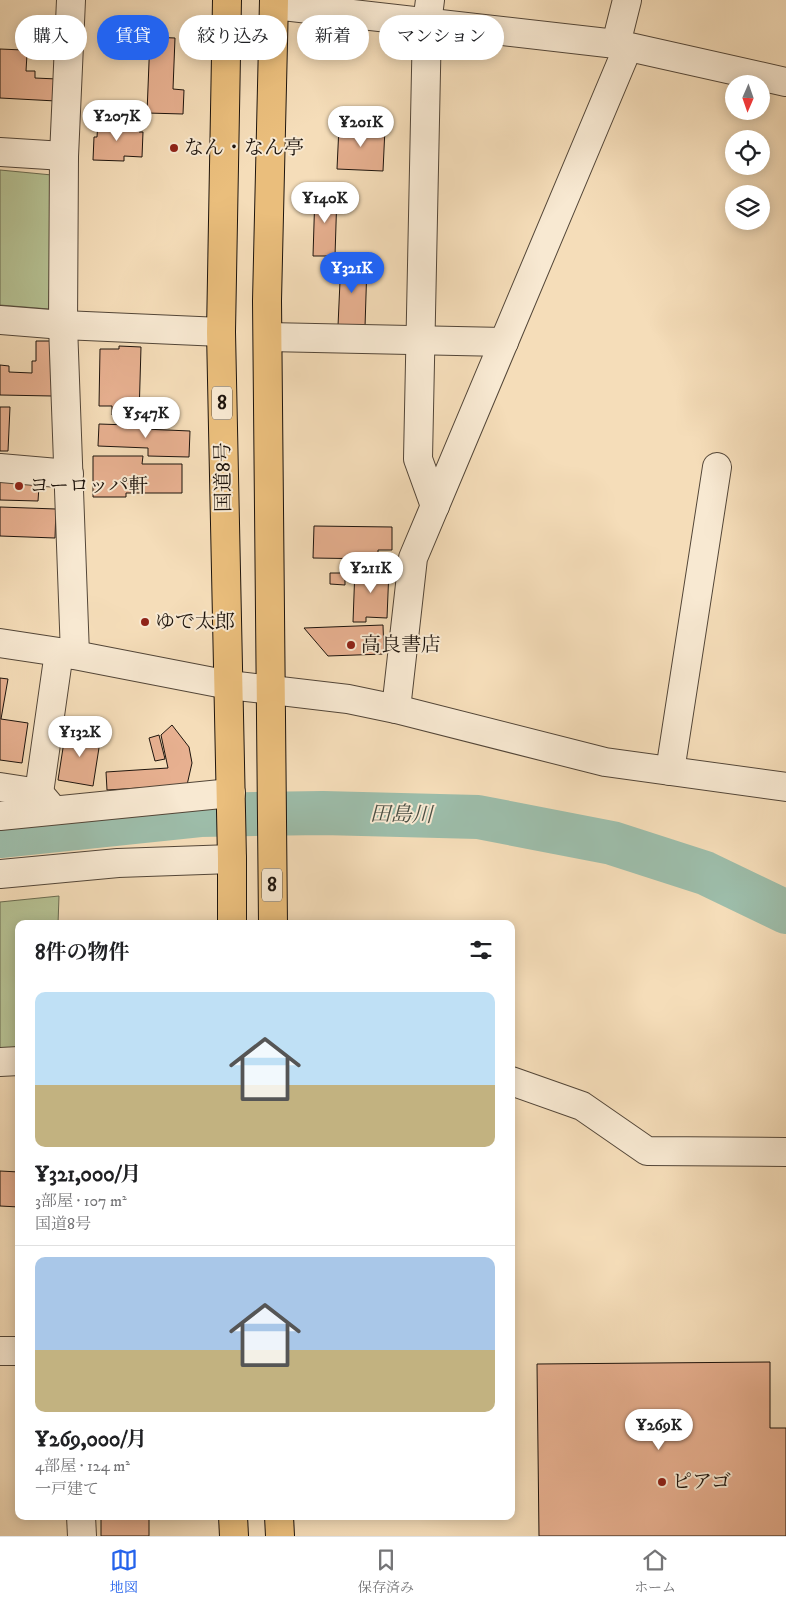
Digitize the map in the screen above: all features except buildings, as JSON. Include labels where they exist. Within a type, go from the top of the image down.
[{"type":"highway","name":"国道8号","points":[[227,0],[220,332],[232,920]]},
{"type":"highway","name":"8","points":[[272,920],[268,337],[274,3]]},
{"type":"highway","points":[[234,1520],[234,1536]]},
{"type":"highway","points":[[279,1520],[280,1536]]},
{"type":"street","points":[[47,802],[67,653],[69,474],[63,325],[64,156],[71,0]]},
{"type":"street","points":[[396,709],[413,558],[504,342],[622,46],[627,0]]},
{"type":"street","points":[[274,3],[428,11],[622,46],[786,82]]},
{"type":"street","points":[[428,11],[418,459],[435,506]]},
{"type":"street","points":[[0,152],[64,156]]},
{"type":"street","points":[[0,320],[63,325],[220,332]]},
{"type":"street","points":[[268,337],[504,342]]},
{"type":"street","points":[[670,771],[717,467]]},
{"type":"street","points":[[0,468],[69,474]]},
{"type":"street","points":[[0,643],[67,653],[228,685],[348,699],[396,709],[605,762],[786,787]]},
{"type":"street","points":[[0,787],[47,802]]},
{"type":"street","points":[[0,816],[47,802],[231,799]]},
{"type":"street","points":[[0,874],[232,854]]},
{"type":"street","points":[[0,1062],[15,1061]]},
{"type":"street","points":[[515,1082],[582,1106],[647,1151],[786,1152]]},
{"type":"street","points":[[0,1351],[15,1351]]},
{"type":"street","points":[[81,1520],[82,1536]]},
{"type":"green space","points":[[0,170],[52,175],[49,309],[0,305]]},
{"type":"green space","points":[[59,896],[58,920],[15,920],[15,1049],[0,1050],[0,902]]},
{"type":"waterway","name":"田島川","points":[[0,836],[200,815],[323,813],[478,817],[612,843],[705,873],[786,912]]},
{"type":"place","name":"なん・なん亭","points":[[174,148]]},
{"type":"place","name":"ヨーロッパ軒","points":[[19,486]]},
{"type":"place","name":"ゆで太郎","points":[[145,622]]},
{"type":"place","name":"高良書店","points":[[351,645]]},
{"type":"place","name":"ピアゴ","points":[[662,1482]]}]
